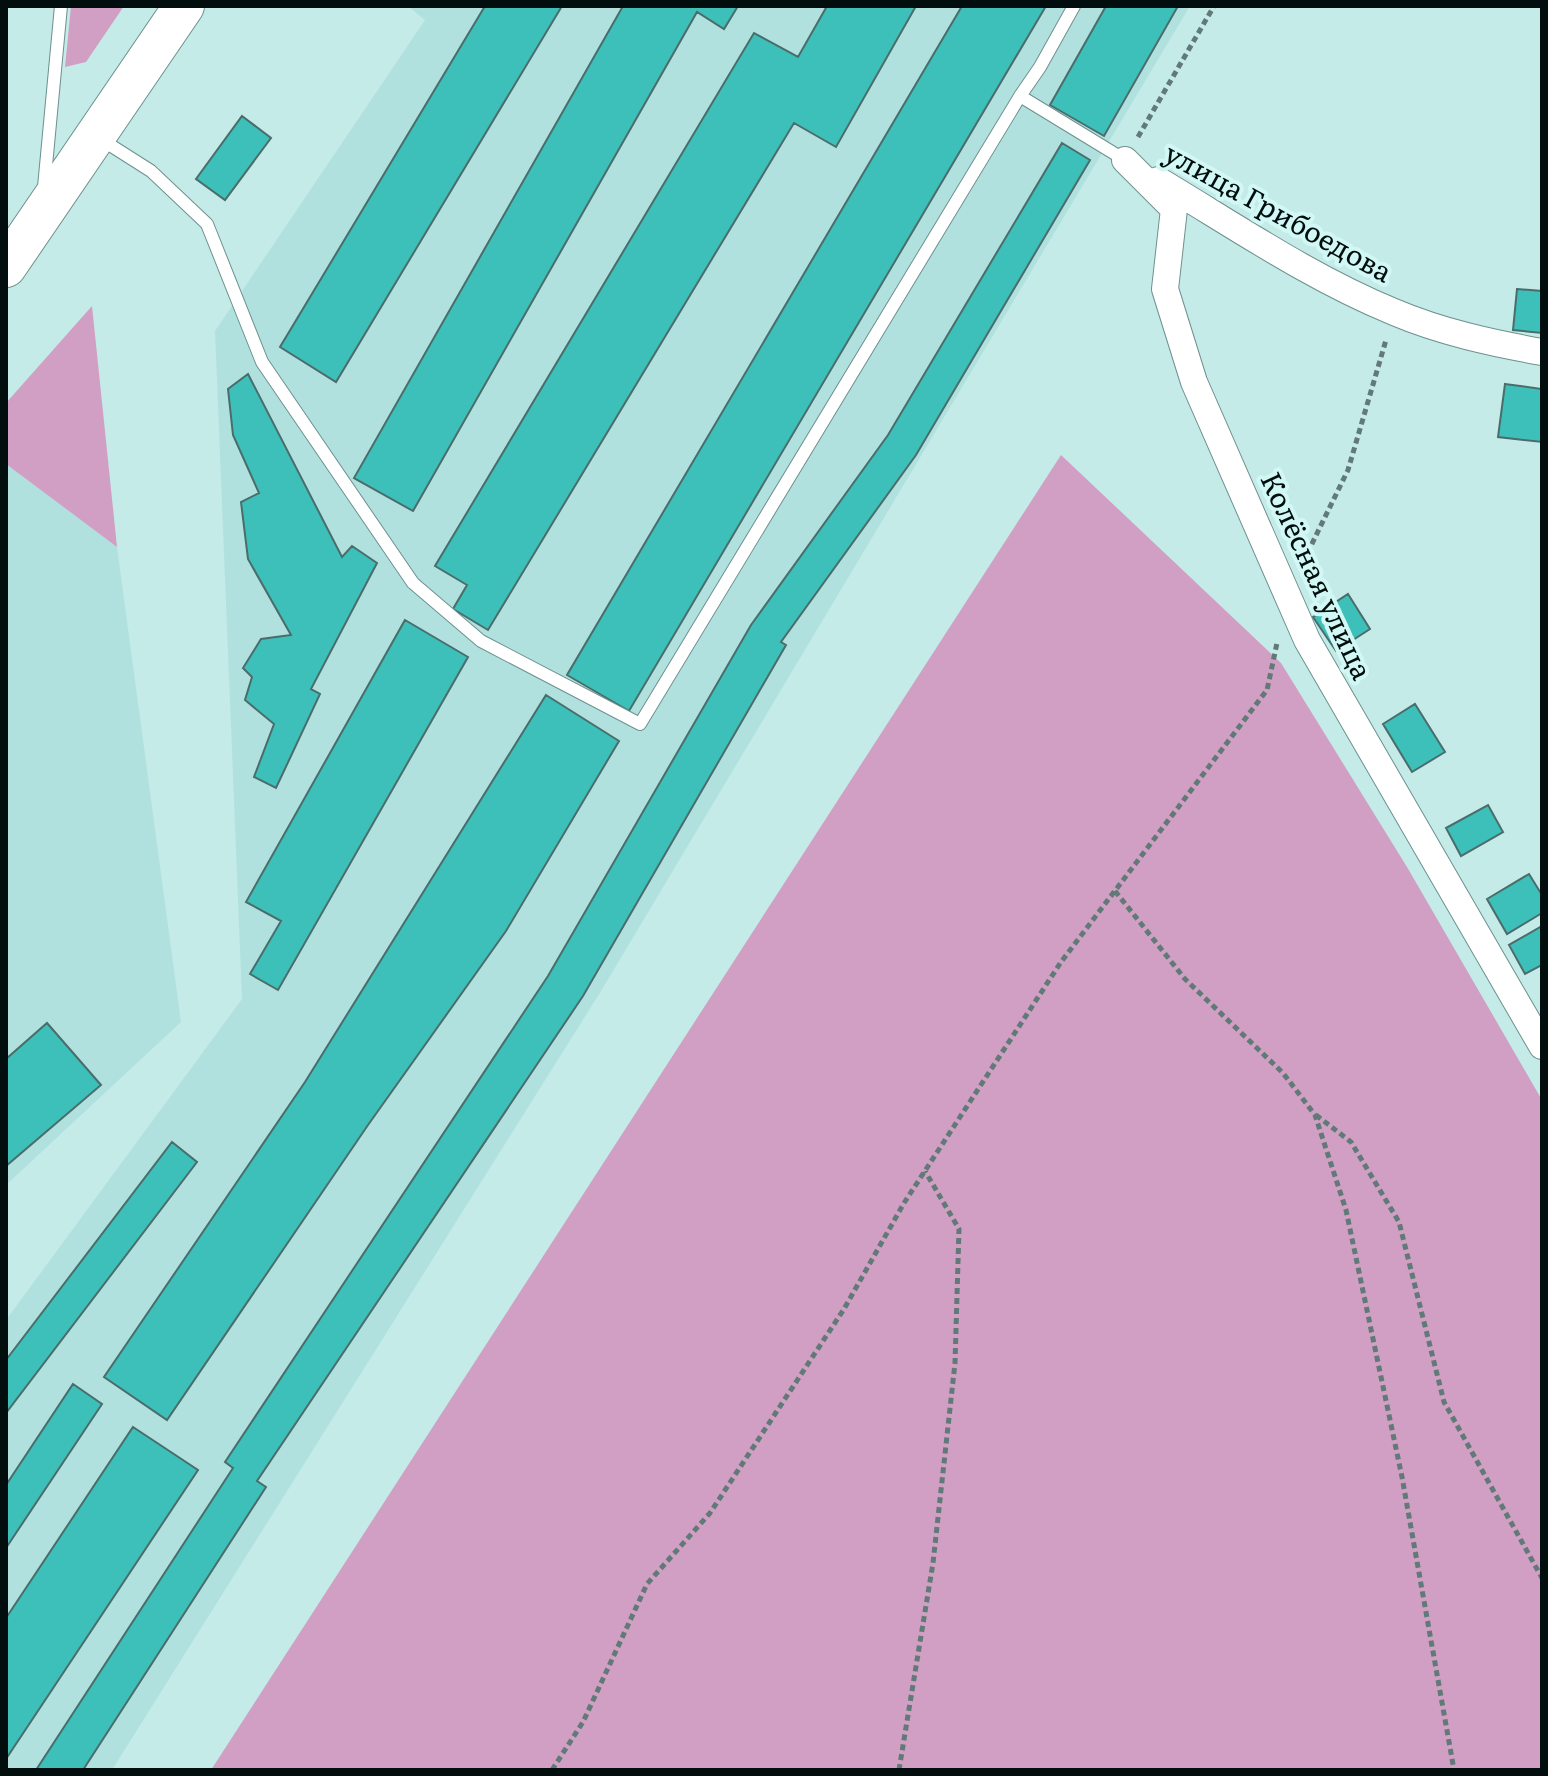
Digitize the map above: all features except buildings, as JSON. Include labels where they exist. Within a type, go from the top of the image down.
[{"type":"main road","points":[[6,267],[184,6]]},
{"type":"street","name":"улица Грибоедова","points":[[1125,160],[1304,267],[1394,313],[1483,341],[1542,352]]},
{"type":"street","name":"Колёсная улица","points":[[1125,160],[1174,209],[1165,289],[1194,382],[1307,640],[1542,1046]]},
{"type":"lane","points":[[42,215],[61,6]]},
{"type":"lane","points":[[96,136],[151,171],[207,224],[262,362],[413,583],[481,641],[640,724],[1040,67],[1074,6]]},
{"type":"lane","points":[[1020,96],[1125,160]]},
{"type":"path","points":[[1125,160],[1214,6]]},
{"type":"path","points":[[552,1770],[583,1722],[647,1584],[710,1513],[844,1309],[925,1171],[1061,962],[1267,690],[1288,592],[1348,470],[1394,313]]},
{"type":"path","points":[[1115,891],[1185,979],[1283,1073],[1315,1115],[1351,1142],[1399,1222],[1444,1402],[1542,1578]]},
{"type":"path","points":[[1315,1115],[1346,1210],[1402,1477],[1454,1770]]},
{"type":"path","points":[[899,1770],[933,1563],[955,1363],[959,1229],[925,1171]]},
{"type":"shaded area","points":[[71,6],[124,6],[86,62],[65,67]]},
{"type":"shaded area","points":[[408,6],[1190,6],[601,991],[112,1770],[6,1770],[6,1320],[242,999],[215,331],[425,20]]},
{"type":"shaded area","points":[[92,306],[117,547],[6,464],[6,403]]},
{"type":"shaded area","points":[[1061,455],[1281,663],[1407,867],[1542,1100],[1542,1770],[211,1770]]},
{"type":"shaded area","points":[[6,464],[117,547],[181,1022],[6,1185]]}]
